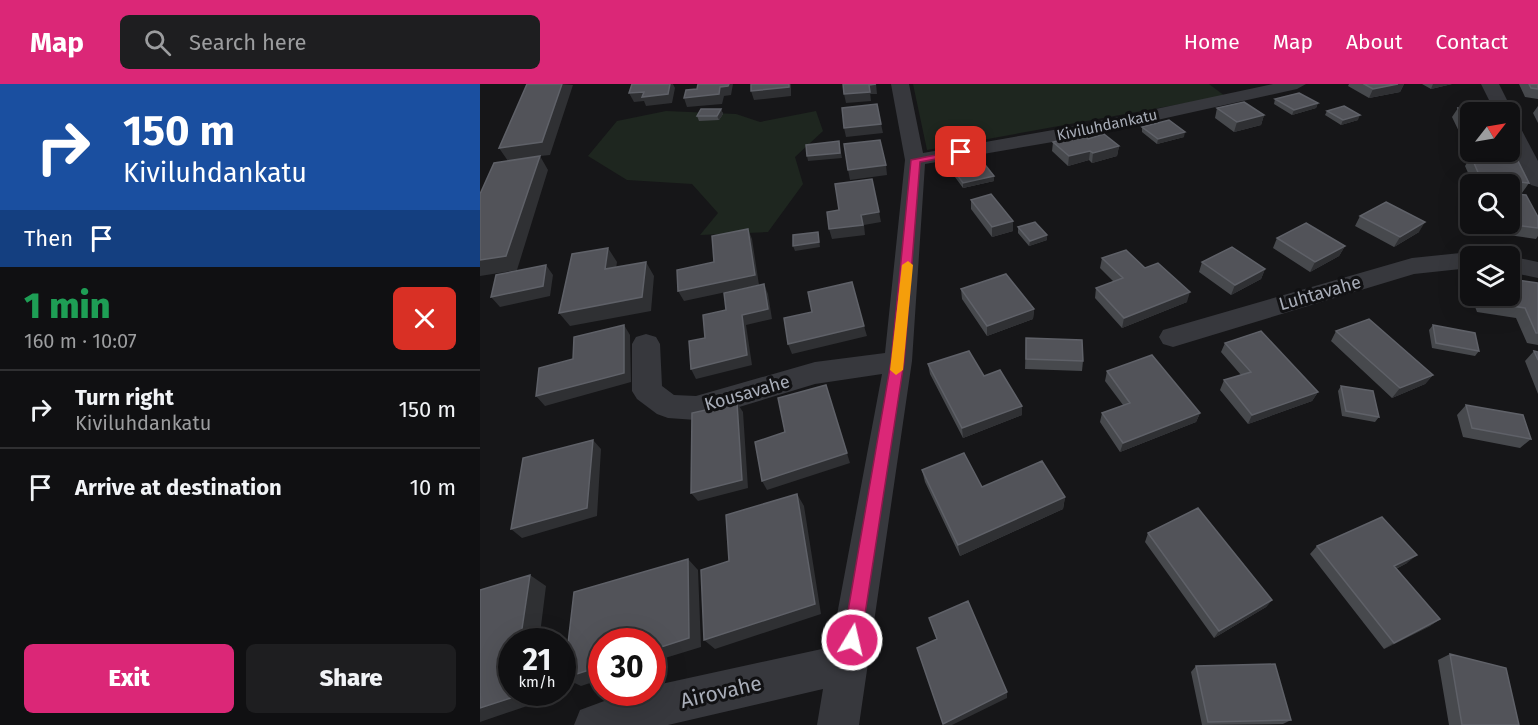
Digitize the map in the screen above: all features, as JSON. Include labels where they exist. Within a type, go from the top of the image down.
[{"type":"street","points":[[838,725],[898,362],[915,160],[900,84]]},
{"type":"street","name":"Kiviluhdankatu","points":[[915,160],[1076,132],[1297,84]]},
{"type":"street","points":[[1490,84],[1499,102]]},
{"type":"street","points":[[1520,145],[1538,182]]},
{"type":"street","name":"Luhtavahe","points":[[1173,337],[1412,266],[1460,261]]},
{"type":"street","points":[[1520,266],[1538,270]]},
{"type":"street","name":"Kousavahe","points":[[646,344],[647,392],[668,406],[696,408],[815,373],[898,362]]},
{"type":"street","name":"Airovahe","points":[[595,725],[633,712],[848,663]]},
{"type":"shaded area","points":[[913,84],[1209,84],[1225,96],[927,150]]},
{"type":"shaded area","points":[[666,111],[736,114],[760,122],[816,111],[823,131],[795,157],[803,184],[768,232],[700,235],[718,213],[692,184],[627,180],[588,156],[617,121]]},
{"type":"building","points":[[527,84],[562,84],[542,142],[499,148]]},
{"type":"building","points":[[632,84],[670,84],[668,94],[642,97],[644,92],[629,93]]},
{"type":"building","points":[[698,84],[729,84],[720,87],[719,94],[684,98],[686,90],[697,89]]},
{"type":"building","points":[[751,84],[789,84],[789,87],[751,91]]},
{"type":"building","points":[[843,84],[876,84],[869,85],[870,92],[844,94]]},
{"type":"building","points":[[1364,84],[1398,84],[1373,89]]},
{"type":"building","points":[[1529,84],[1538,84],[1538,89],[1531,88]]},
{"type":"building","points":[[1299,93],[1318,103],[1294,110],[1275,99]]},
{"type":"building","points":[[1244,102],[1264,115],[1237,122],[1217,108]]},
{"type":"building","points":[[877,104],[881,124],[844,128],[842,108]]},
{"type":"building","points":[[1344,106],[1360,115],[1343,120],[1327,111]]},
{"type":"building","points":[[701,109],[721,109],[717,116],[697,116]]},
{"type":"building","points":[[1169,120],[1185,132],[1158,139],[1142,127]]},
{"type":"building","points":[[1083,134],[1088,139],[1104,134],[1119,146],[1069,156],[1053,142]]},
{"type":"building","points":[[880,140],[886,165],[848,170],[844,144]]},
{"type":"building","points":[[839,141],[840,153],[807,156],[806,145]]},
{"type":"building","points":[[540,156],[506,256],[480,260],[480,194],[494,163]]},
{"type":"building","points":[[982,161],[994,176],[963,183],[952,168]]},
{"type":"building","points":[[1474,162],[1518,162],[1529,183],[1520,182],[1520,174],[1479,174]]},
{"type":"building","points":[[872,179],[879,212],[861,215],[863,225],[829,229],[827,212],[839,210],[835,184]]},
{"type":"building","points":[[991,194],[1013,221],[992,227],[971,200]]},
{"type":"building","points":[[1520,194],[1526,195],[1538,217],[1538,228],[1520,226]]},
{"type":"building","points":[[1386,202],[1425,222],[1400,237],[1360,216]]},
{"type":"building","points":[[1035,222],[1047,235],[1030,241],[1018,227]]},
{"type":"building","points":[[1306,223],[1345,246],[1315,262],[1277,238]]},
{"type":"building","points":[[748,229],[755,275],[678,291],[677,270],[714,262],[712,236]]},
{"type":"building","points":[[818,232],[819,242],[793,246],[793,235]]},
{"type":"building","points":[[1232,247],[1265,269],[1235,285],[1202,262]]},
{"type":"building","points":[[608,248],[605,269],[646,262],[642,297],[559,313],[572,254]]},
{"type":"building","points":[[1126,250],[1145,268],[1158,263],[1190,292],[1124,318],[1096,288],[1123,278],[1102,258]]},
{"type":"building","points":[[546,265],[543,286],[491,297],[496,275]]},
{"type":"building","points":[[1006,274],[1034,309],[987,326],[961,289]]},
{"type":"building","points":[[1520,281],[1538,283],[1538,333],[1536,333],[1525,308],[1512,306],[1520,306]]},
{"type":"building","points":[[852,282],[864,326],[788,344],[784,318],[812,312],[808,292]]},
{"type":"building","points":[[764,284],[768,309],[742,315],[747,355],[691,369],[689,341],[705,338],[703,315],[726,310],[724,293]]},
{"type":"building","points":[[1369,319],[1433,375],[1400,388],[1336,331]]},
{"type":"building","points":[[624,325],[624,373],[536,396],[539,368],[573,359],[574,337]]},
{"type":"building","points":[[1433,325],[1475,333],[1479,351],[1436,343]]},
{"type":"building","points":[[1261,331],[1318,392],[1252,415],[1224,380],[1251,372],[1225,343]]},
{"type":"building","points":[[1026,338],[1082,340],[1083,361],[1026,359]]},
{"type":"building","points":[[969,351],[984,376],[1000,370],[1022,406],[962,428],[928,364]]},
{"type":"building","points":[[1152,355],[1200,413],[1123,443],[1102,413],[1130,403],[1107,371]]},
{"type":"building","points":[[826,385],[847,453],[762,481],[755,442],[785,432],[778,398]]},
{"type":"building","points":[[1341,386],[1373,391],[1379,417],[1346,411]]},
{"type":"building","points":[[737,403],[742,480],[691,493],[692,413]]},
{"type":"building","points":[[1466,405],[1523,415],[1531,439],[1472,428]]},
{"type":"building","points":[[593,440],[587,508],[511,529],[523,458]]},
{"type":"building","points":[[964,453],[982,487],[1042,461],[1065,497],[958,545],[922,470]]},
{"type":"building","points":[[797,494],[815,604],[704,640],[701,570],[729,561],[726,515]]},
{"type":"building","points":[[1198,508],[1272,600],[1219,631],[1148,533]]},
{"type":"building","points":[[1382,517],[1417,555],[1394,566],[1440,619],[1394,643],[1317,546]]},
{"type":"building","points":[[688,559],[689,638],[666,645],[666,628],[588,628],[588,670],[576,674],[576,628],[570,628],[574,592]]},
{"type":"building","points":[[530,575],[522,628],[498,628],[498,702],[480,708],[480,590]]},
{"type":"building","points":[[968,601],[1007,692],[943,724],[917,648],[937,639],[929,618]]},
{"type":"building","points":[[1450,654],[1506,668],[1519,725],[1462,725]]},
{"type":"building","points":[[1275,664],[1291,720],[1208,722],[1196,666]]},
{"type":"slow traffic","points":[[896,370],[908,265]]},
{"type":"route","points":[[852,640],[898,362],[911,234],[915,160],[961,152]]}]
